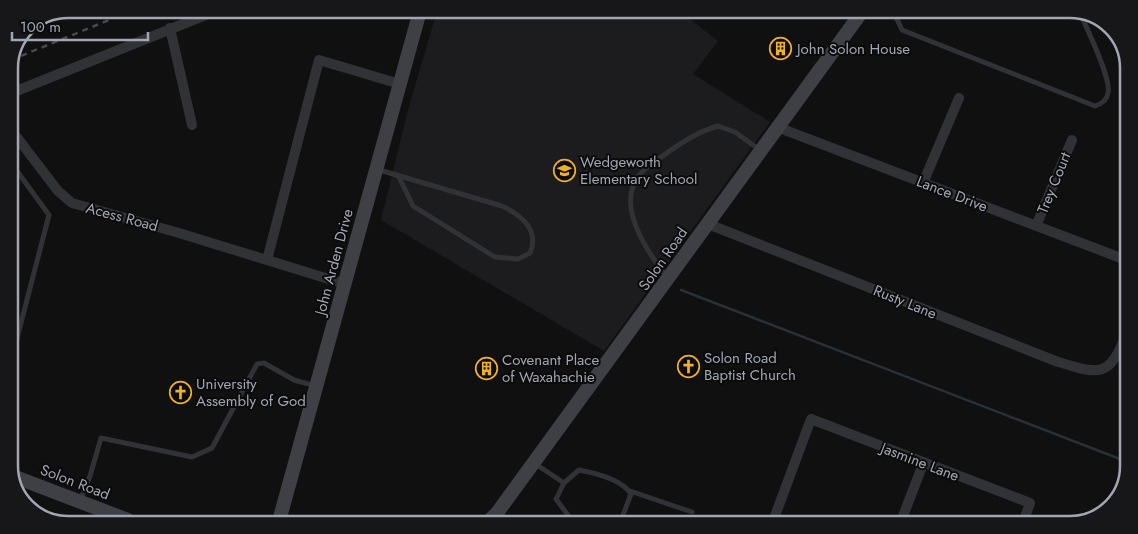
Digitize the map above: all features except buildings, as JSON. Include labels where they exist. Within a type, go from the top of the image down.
[{"type":"main road","name":"John Arden Drive","points":[[280,516],[418,18]]},
{"type":"main road","name":"Solon Road","points":[[494,516],[669,280],[857,18]]},
{"type":"main road","name":"Solon Road","points":[[19,478],[118,516]]},
{"type":"street","points":[[18,90],[197,18]]},
{"type":"street","points":[[170,28],[192,125]]},
{"type":"street","points":[[267,260],[319,60],[400,84]]},
{"type":"street","points":[[923,182],[959,98]]},
{"type":"street","name":"Lance Drive","points":[[778,127],[1120,258]]},
{"type":"street","name":"Acess Road","points":[[18,139],[58,191],[72,203],[345,284]]},
{"type":"street","name":"Trey Court","points":[[1036,226],[1072,140]]},
{"type":"street","name":"Rusty Lane","points":[[708,224],[1058,362],[1092,372],[1104,369],[1114,360],[1120,348]]},
{"type":"street","name":"Jasmine Lane","points":[[775,516],[811,419],[923,464],[1030,503],[1025,516]]},
{"type":"street","points":[[903,516],[923,464]]},
{"type":"lane","points":[[898,18],[902,30],[1094,106],[1101,104],[1106,99],[1109,85],[1082,19]]},
{"type":"lane","points":[[669,280],[642,243],[635,226],[631,195],[637,178],[647,167],[680,144],[718,126],[727,128],[761,150]]},
{"type":"lane","points":[[376,169],[398,175],[514,212],[529,225],[531,230],[533,240],[530,253],[518,259],[495,257],[413,206],[408,200],[398,175]]},
{"type":"lane","points":[[18,172],[49,215],[18,334]]},
{"type":"lane","points":[[80,501],[90,476],[101,438],[192,457],[212,448],[257,364],[264,363],[294,380],[317,386]]},
{"type":"lane","points":[[534,463],[564,483]]},
{"type":"lane","points":[[569,516],[556,499],[564,483],[579,470],[596,473],[627,487],[631,494],[623,516]]},
{"type":"lane","points":[[629,491],[692,512]]},
{"type":"shaded area","name":"Wedgeworth Elementary School","points":[[435,18],[689,18],[718,41],[693,74],[770,122],[604,351],[381,220],[408,110]]},
{"type":"waterway","points":[[681,290],[1120,459]]},
{"type":"railway","points":[[19,57],[114,18]]},
{"type":"place","name":"John Solon House","points":[[781,49]]},
{"type":"place","name":"Wedgeworth Elementary School","points":[[564,171]]},
{"type":"place","name":"Solon Road Baptist Church","points":[[688,367]]},
{"type":"place","name":"Covenant Place of Waxahachie","points":[[486,369]]},
{"type":"place","name":"University Assembly of God","points":[[180,393]]}]
